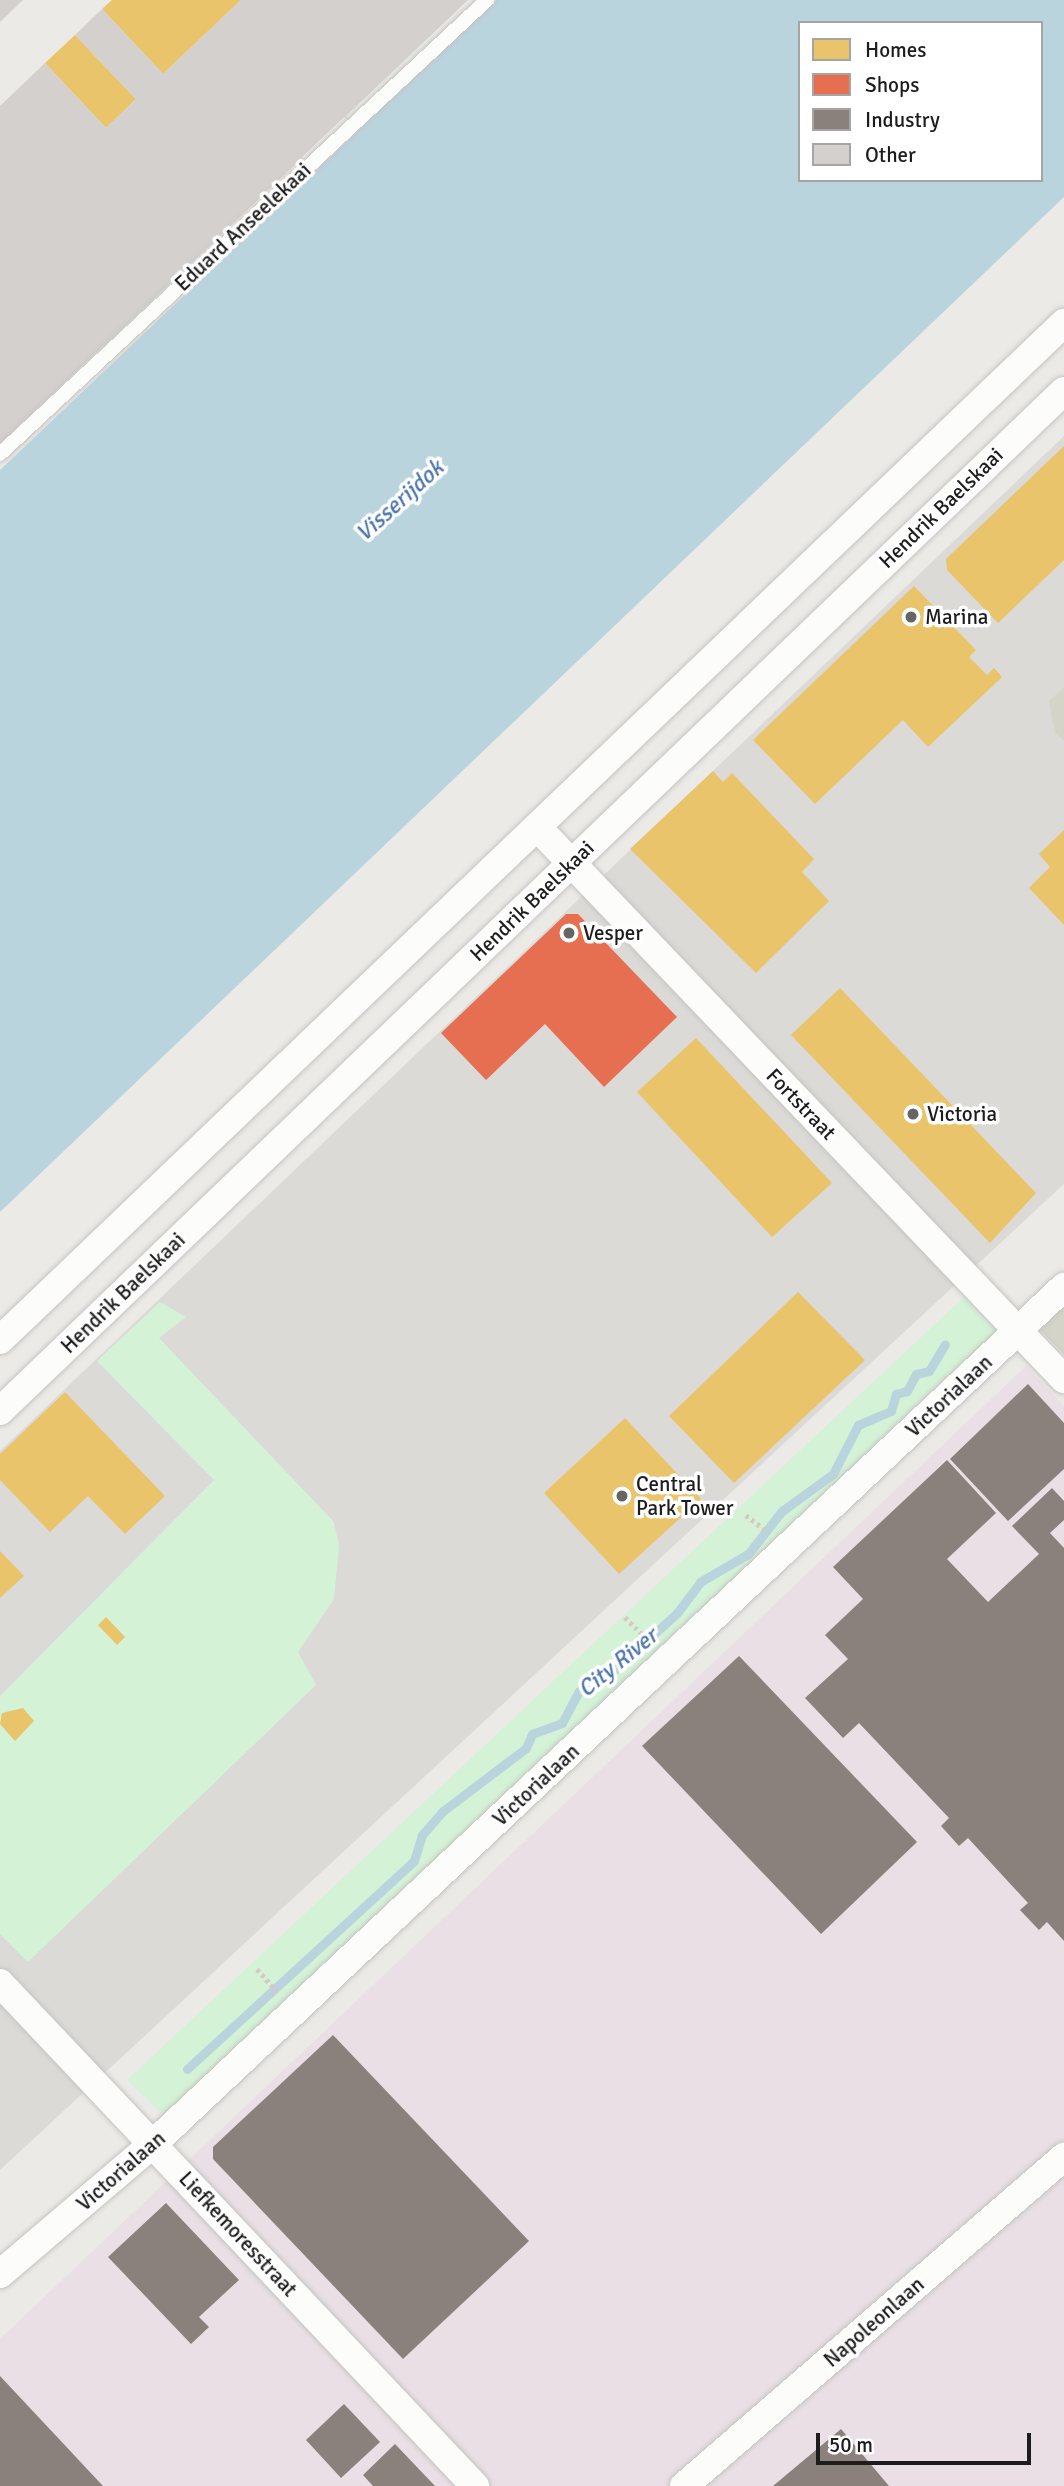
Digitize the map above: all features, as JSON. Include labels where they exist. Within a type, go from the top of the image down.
[{"type":"street","points":[[0,1340],[1064,323]]},
{"type":"street","name":"Hendrik Baelskaai","points":[[0,1411],[1064,391]]},
{"type":"street","name":"Fortstraat","points":[[538,828],[1064,1379]]},
{"type":"street","name":"Victorialaan","points":[[0,2274],[153,2144],[1064,1287]]},
{"type":"street","name":"Liefkemoresstraat","points":[[0,1983],[475,2486]]},
{"type":"street","name":"Napoleonlaan","points":[[684,2486],[1064,2157]]},
{"type":"lane","name":"Eduard Anseelekaai","points":[[0,454],[487,0]]},
{"type":"shaded area","points":[[1064,436],[1064,1184],[0,2170],[0,1451]]},
{"type":"shaded area","points":[[1064,687],[1064,741],[1055,733],[1049,701]]},
{"type":"shaded area","points":[[1064,1298],[1064,1355],[1035,1325]]},
{"type":"shaded area","points":[[1026,1366],[1064,1406],[1064,2486],[0,2486],[0,2339]]},
{"type":"green space","points":[[965,1296],[1003,1334],[166,2118],[127,2080]]},
{"type":"green space","points":[[160,1302],[186,1317],[159,1338],[334,1522],[339,1546],[334,1599],[298,1652],[316,1685],[28,1962],[0,1934],[0,1696],[214,1480],[97,1361]]},
{"type":"water","name":"Visserijdok","points":[[496,0],[1064,0],[1064,197],[0,1212],[0,470]]},
{"type":"building: Homes","points":[[112,0],[241,0],[163,74],[102,9]]},
{"type":"building: Homes","points":[[75,35],[136,99],[106,128],[45,63]]},
{"type":"building: Homes","points":[[1064,446],[1064,560],[998,623],[947,570],[946,559]]},
{"type":"building: Homes","points":[[914,586],[976,650],[969,657],[987,675],[994,668],[1002,677],[928,747],[903,720],[815,804],[753,740]]},
{"type":"building: Homes","points":[[713,771],[723,782],[732,773],[814,859],[802,872],[829,901],[756,973],[630,849]]},
{"type":"building: Homes","points":[[1064,830],[1064,925],[1029,888],[1050,867],[1039,854]]},
{"type":"building: Homes","name":"Victoria","points":[[840,988],[1036,1193],[990,1243],[791,1035]]},
{"type":"building: Homes","points":[[696,1038],[832,1183],[772,1237],[637,1092]]},
{"type":"building: Homes","points":[[798,1292],[865,1360],[734,1483],[669,1416]]},
{"type":"building: Homes","points":[[65,1392],[165,1496],[125,1534],[88,1496],[50,1532],[0,1480],[0,1454]]},
{"type":"building: Homes","name":"Central Park Tower","points":[[625,1418],[701,1499],[619,1574],[544,1493]]},
{"type":"building: Homes","points":[[0,1551],[24,1576],[0,1598]]},
{"type":"building: Homes","points":[[106,1617],[125,1637],[117,1645],[98,1625]]},
{"type":"building: Homes","points":[[23,1708],[34,1721],[15,1741],[0,1724],[2,1713]]},
{"type":"building: Shops","points":[[566,914],[578,914],[677,1017],[604,1087],[545,1024],[486,1080],[441,1033]]},
{"type":"building: Industry","points":[[1028,1384],[1064,1423],[1064,1469],[1008,1521],[950,1459]]},
{"type":"building: Industry","points":[[947,1460],[996,1513],[947,1559],[988,1602],[1039,1554],[1012,1526],[1052,1488],[1064,1501],[1064,1520],[1050,1533],[1064,1548],[1064,1941],[1047,1922],[1039,1930],[1020,1910],[1028,1903],[968,1838],[959,1846],[941,1826],[949,1818],[859,1723],[843,1738],[805,1698],[848,1659],[825,1635],[863,1599],[833,1567]]},
{"type":"building: Industry","points":[[739,1656],[917,1842],[821,1934],[642,1746]]},
{"type":"building: Industry","points":[[333,2035],[529,2241],[403,2359],[213,2159],[213,2147]]},
{"type":"building: Industry","points":[[166,2203],[239,2280],[199,2317],[209,2327],[191,2344],[108,2257]]},
{"type":"building: Industry","points":[[0,2376],[103,2486],[0,2486]]},
{"type":"building: Industry","points":[[344,2404],[380,2442],[341,2478],[306,2440]]},
{"type":"building: Industry","points":[[841,2429],[889,2486],[773,2486]]},
{"type":"building: Industry","points":[[395,2444],[435,2486],[373,2486],[363,2475]]},
{"type":"building: Other","points":[[0,0],[23,0],[0,22]]},
{"type":"building: Other","points":[[241,0],[468,0],[346,116],[350,120],[344,117],[302,157],[306,162],[301,159],[105,345],[109,349],[103,346],[0,444],[0,106],[45,63],[106,128],[136,99],[75,35],[102,9],[163,74]]},
{"type":"waterway","name":"City River","points":[[187,2069],[414,1861],[422,1835],[443,1811],[526,1748],[532,1734],[562,1723],[579,1691],[612,1672],[677,1613],[700,1582],[748,1554],[782,1511],[833,1474],[858,1425],[891,1411],[896,1394],[907,1391],[916,1374],[929,1371],[945,1344]]},
{"type":"place","name":"Marina","points":[[911,617]]},
{"type":"place","name":"Vesper","points":[[569,933]]},
{"type":"place","name":"Victoria","points":[[913,1114]]},
{"type":"place","name":"Central Park Tower","points":[[622,1496]]}]
